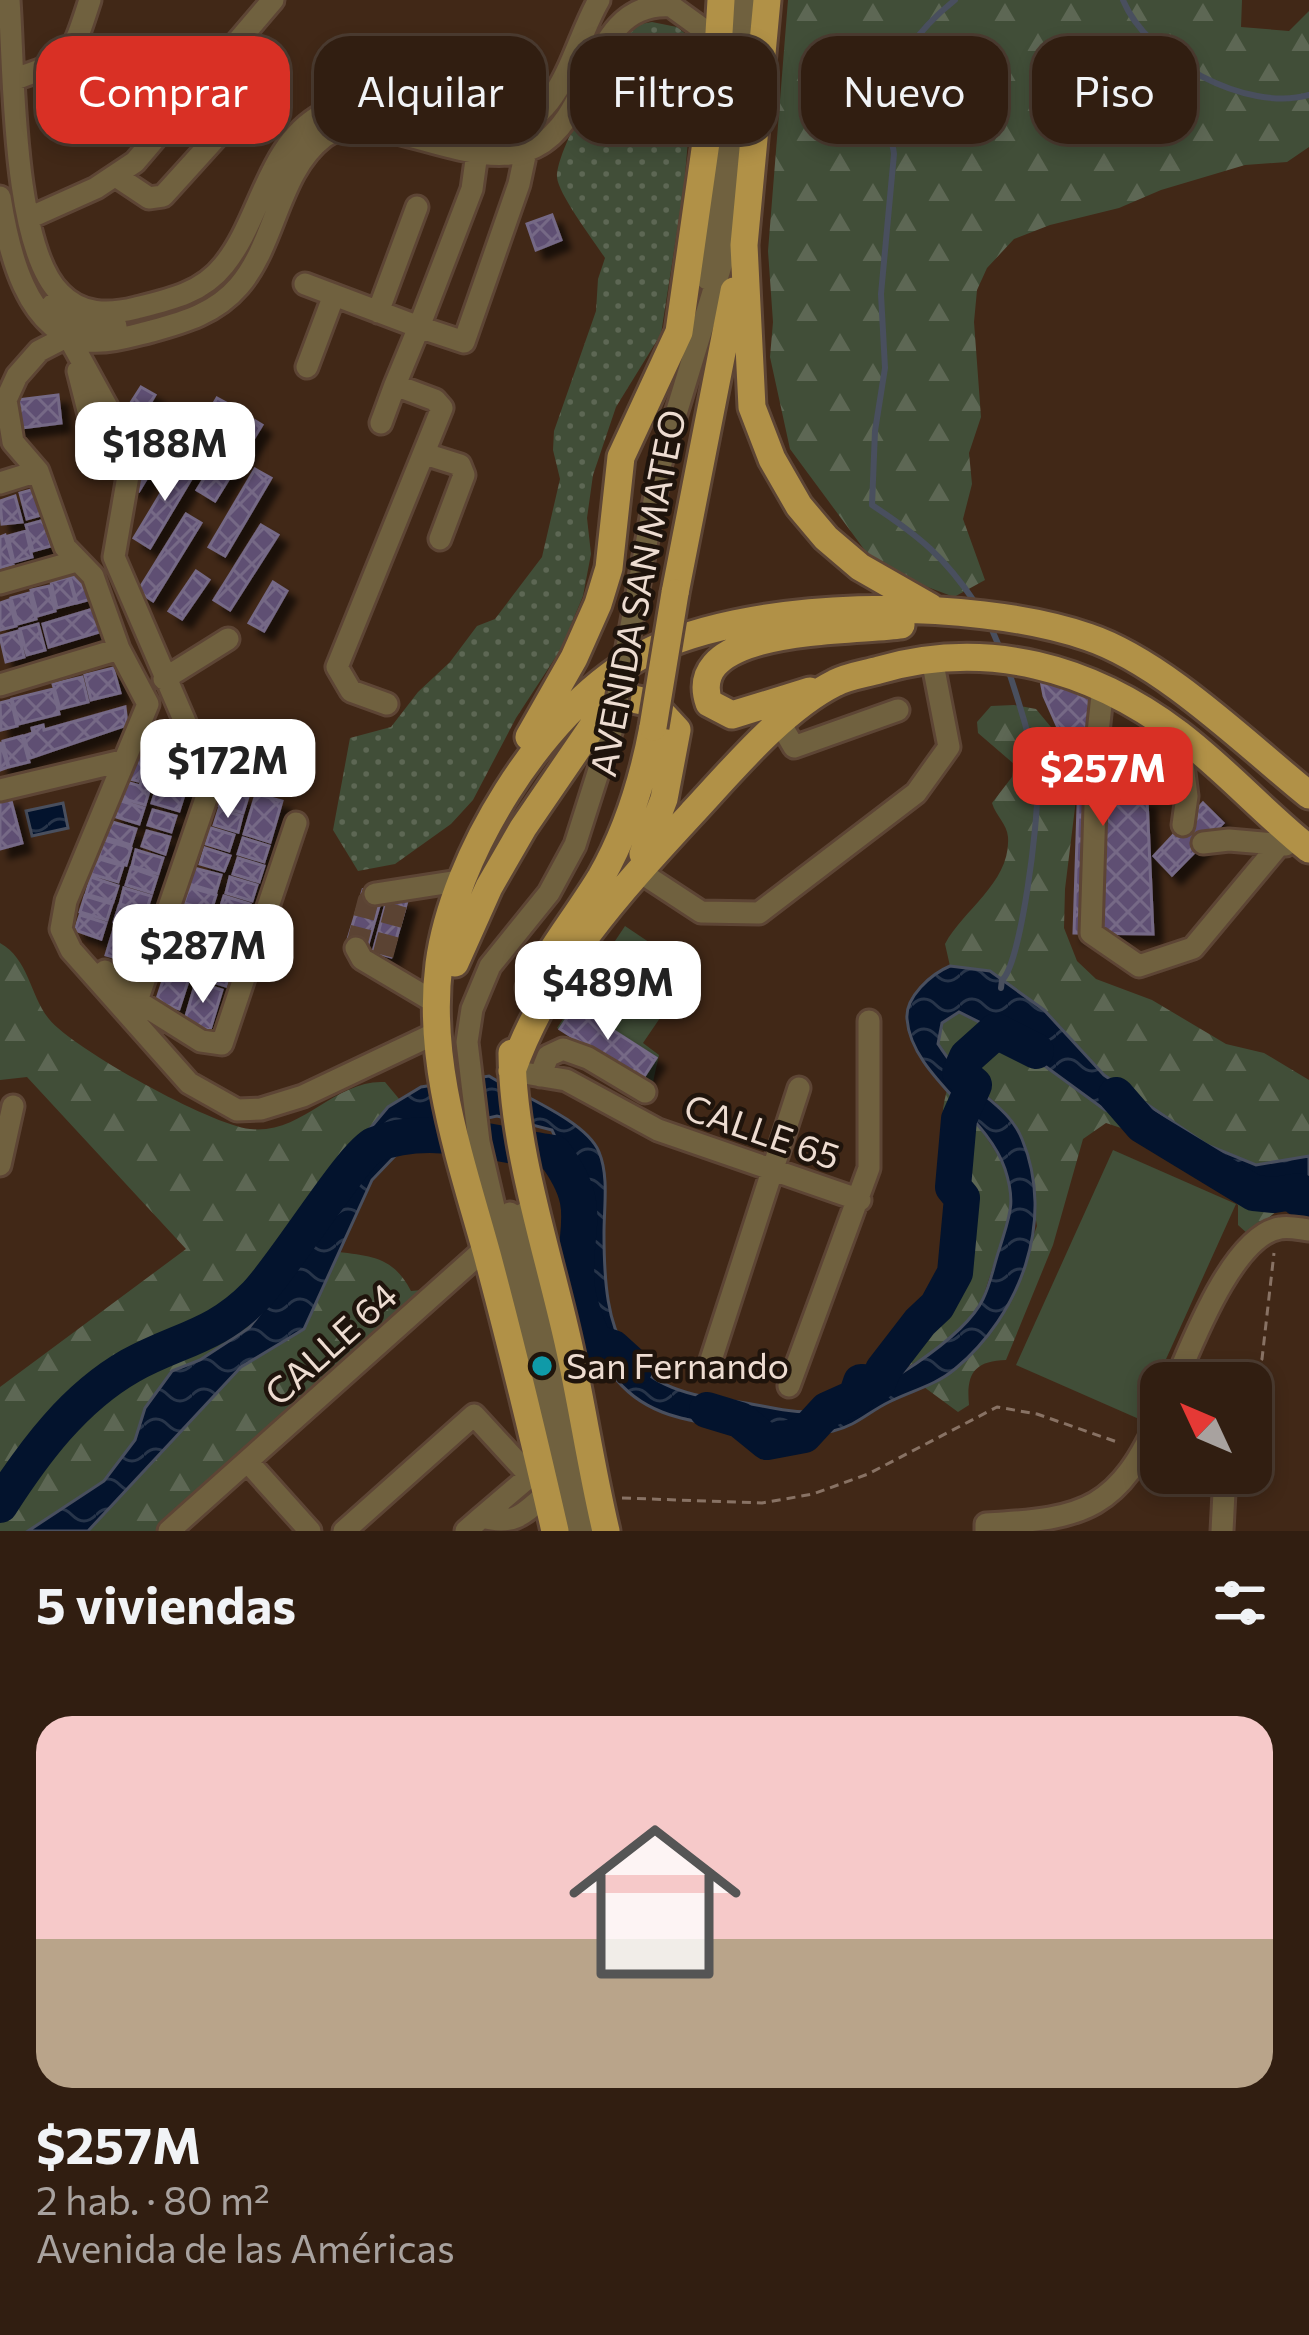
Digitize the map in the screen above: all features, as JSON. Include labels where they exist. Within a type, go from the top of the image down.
[{"type":"main road","name":"AVENIDA SAN MATEO","points":[[721,0],[732,36]]},
{"type":"main road","name":"AVENIDA SAN MATEO","points":[[497,1234],[522,1134],[526,1074],[512,1035],[517,1016],[623,834],[645,770],[744,244],[767,0]]},
{"type":"main road","name":"AVENIDA SAN MATEO","points":[[440,960],[452,881],[475,825],[574,658],[604,586],[621,457],[679,332],[713,144]]},
{"type":"main road","name":"AVENIDA SAN MATEO","points":[[744,244],[752,407],[772,459],[799,506],[826,538],[860,567],[951,612]]},
{"type":"main road","points":[[951,612],[911,623],[765,638],[715,660],[704,689],[709,703],[732,715],[932,658],[997,656],[1048,666],[1102,686],[1179,734],[1298,847]]},
{"type":"main road","points":[[606,1531],[569,1346],[497,1234],[467,1145],[456,1071],[437,1018],[440,960],[472,862],[520,769],[554,728],[634,659],[679,639],[775,616],[951,612],[1046,625],[1092,638],[1147,667],[1309,795]]},
{"type":"main road","points":[[526,1074],[526,1031],[548,989],[637,869],[744,754],[836,682]]},
{"type":"main road","points":[[437,1018],[459,949],[501,867],[603,712],[628,698],[652,704],[676,730],[664,799],[637,869]]},
{"type":"main road","points":[[497,1234],[494,1281],[553,1522]]},
{"type":"street","points":[[9,0],[7,165],[21,236],[48,301],[85,325],[109,327],[181,310],[220,289],[241,263],[293,155],[327,123],[362,116],[504,140],[538,128],[558,107],[625,0]]},
{"type":"street","points":[[8,77],[57,65],[70,55],[90,0]]},
{"type":"street","points":[[29,218],[116,176],[147,149],[273,0]]},
{"type":"street","points":[[8,77],[17,164],[45,271],[59,292],[76,305],[109,313],[174,299],[196,290],[224,266],[287,148],[309,124],[333,110],[372,106],[484,130],[522,126],[550,102],[599,0]]},
{"type":"street","points":[[733,36],[736,0]]},
{"type":"street","points":[[735,36],[752,0]]},
{"type":"street","points":[[610,36],[626,16],[648,6],[670,6],[724,36]]},
{"type":"street","points":[[356,948],[362,958],[385,964],[437,1018],[303,1096],[262,1109],[237,1110],[189,1083],[71,950],[62,929],[66,901],[148,704],[118,649],[93,576],[65,548],[38,471],[6,446],[6,400],[17,376],[39,350],[68,336],[103,341],[180,323],[215,307],[251,269],[302,160],[332,132],[363,127],[503,155],[526,151],[561,128],[570,111]]},
{"type":"street","points":[[116,176],[148,197],[163,196],[210,144]]},
{"type":"street","points":[[456,1071],[479,988],[490,966],[565,867],[611,732],[661,463],[701,334],[722,144]]},
{"type":"street","points":[[305,284],[464,342],[526,151]]},
{"type":"street","points":[[381,423],[472,189],[477,153]]},
{"type":"street","points":[[0,197],[2,226],[37,309],[68,336],[112,416],[128,476],[114,557],[164,679],[188,729],[238,754]]},
{"type":"street","points":[[378,312],[417,207]]},
{"type":"street","points":[[307,367],[334,295]]},
{"type":"street","points":[[68,336],[101,462]]},
{"type":"street","points":[[387,704],[351,691],[338,667],[442,415],[441,403],[395,385]]},
{"type":"street","points":[[425,454],[460,465],[464,476],[440,539]]},
{"type":"street","points":[[0,483],[38,471]]},
{"type":"street","points":[[0,584],[77,561]]},
{"type":"street","points":[[164,679],[228,639]]},
{"type":"street","points":[[0,685],[118,649]]},
{"type":"street","points":[[637,869],[701,912],[759,914],[916,793],[949,747],[932,658]]},
{"type":"street","points":[[1102,686],[1091,933],[1139,966],[1193,948],[1298,847]]},
{"type":"street","points":[[780,724],[794,747],[898,710]]},
{"type":"street","points":[[1179,734],[1187,796],[1183,825]]},
{"type":"street","points":[[0,790],[122,761]]},
{"type":"street","points":[[137,1001],[211,784]]},
{"type":"street","points":[[62,929],[137,1001],[201,1041],[221,1044],[296,824]]},
{"type":"street","points":[[1203,843],[1229,839],[1298,847]]},
{"type":"street","points":[[396,893],[452,881]]},
{"type":"street","points":[[789,1386],[868,1168],[869,1021]]},
{"type":"street","points":[[526,1074],[563,1049],[588,1058],[645,1092]]},
{"type":"street","name":"CALLE 65","points":[[526,1074],[566,1080],[658,1130],[860,1200]]},
{"type":"street","points":[[710,1363],[799,1088]]},
{"type":"street","points":[[0,1165],[13,1106]]},
{"type":"street","points":[[467,1145],[492,1198],[553,1522],[474,1524]]},
{"type":"street","points":[[1185,1362],[1214,1297],[1251,1246],[1277,1228],[1309,1230]]},
{"type":"street","points":[[497,1234],[588,1531]]},
{"type":"street","name":"CALLE 64","points":[[169,1531],[497,1234]]},
{"type":"street","points":[[344,1531],[474,1414],[530,1476],[474,1524]]},
{"type":"street","points":[[986,1527],[1072,1514],[1123,1484],[1140,1458]]},
{"type":"street","points":[[248,1462],[310,1531]]},
{"type":"street","points":[[1222,1531],[1225,1494]]},
{"type":"path","points":[[1260,1362],[1277,1228]]},
{"type":"path","points":[[598,1497],[762,1503],[813,1494],[868,1474],[998,1407],[1037,1414],[1140,1451]]},
{"type":"green space","points":[[788,0],[1242,0],[1241,27],[1289,31],[1309,11],[1309,147],[1287,162],[1245,165],[1119,208],[1050,225],[1014,239],[987,268],[977,290],[974,322],[981,417],[969,453],[972,484],[963,519],[985,580],[954,597],[909,580],[869,556],[790,449],[770,357],[773,322],[768,251]]},
{"type":"green space","points":[[652,22],[677,27],[688,36],[627,36],[635,25]]},
{"type":"green space","points":[[570,135],[570,144],[688,144],[661,334],[616,407],[593,475],[587,518],[591,554],[583,596],[561,649],[516,718],[473,800],[451,824],[395,864],[358,871],[333,830],[350,738],[391,727],[477,626],[495,619],[542,557],[560,479],[554,431],[596,311],[605,258],[577,218],[557,177]]},
{"type":"green space","points":[[991,706],[1036,709],[1065,744],[1079,775],[1064,928],[1077,961],[1096,979],[1152,1000],[1226,1044],[1264,1053],[1309,1080],[1309,1156],[1256,1165],[1207,1145],[1104,1075],[1044,1010],[990,971],[950,966],[945,944],[994,881],[1007,853],[1007,832],[992,803],[1012,777],[1014,764],[978,733],[977,722]]},
{"type":"green space","points":[[625,926],[692,971],[643,1043],[659,1055],[651,1091],[557,1028]]},
{"type":"green space","points":[[0,943],[17,958],[43,1010],[63,1032],[113,1066],[231,1124],[269,1129],[286,1124],[367,1083],[385,1082],[400,1100],[371,1125],[341,1163],[296,1267],[249,1328],[200,1360],[171,1371],[145,1408],[135,1440],[104,1481],[28,1531],[0,1531],[0,1387],[186,1249],[27,1077],[0,1080]]},
{"type":"green space","points":[[959,1012],[1008,1038],[1089,1099],[1216,1171],[1256,1188],[1299,1191],[1303,1200],[1300,1209],[1277,1211],[1248,1234],[1238,1225],[1238,1205],[1216,1182],[1106,1123],[1083,1139],[1053,1245],[1006,1360],[986,1363],[974,1371],[969,1405],[958,1412],[924,1387],[954,1370],[1007,1308],[1037,1226],[1022,1139],[996,1103],[960,1073],[938,1044],[942,1023]]},
{"type":"green space","points":[[947,1090],[1003,1163],[1014,1202],[982,1300],[962,1328],[943,1346],[856,1397],[873,1365],[920,1322],[941,1321],[962,1288],[970,1258],[969,1231],[945,1153],[942,1123]]},
{"type":"green space","points":[[1113,1150],[1236,1204],[1165,1362],[1140,1362],[1139,1419],[1016,1365]]},
{"type":"green space","points":[[338,1252],[390,1265],[411,1291],[443,1288],[169,1531],[88,1531],[241,1367],[304,1329]]},
{"type":"water","points":[[63,803],[68,828],[32,836],[26,811]]},
{"type":"water","points":[[950,966],[990,971],[1044,1010],[1104,1075],[1207,1145],[1256,1165],[1309,1156],[1309,1191],[1274,1195],[1251,1188],[1142,1125],[1105,1110],[997,1031],[959,1012],[942,1023],[938,1044],[960,1073],[1010,1119],[1032,1170],[1033,1234],[1026,1265],[998,1322],[948,1375],[841,1429],[792,1434],[677,1417],[648,1406],[612,1374],[597,1349],[582,1306],[576,1262],[578,1205],[552,1130],[497,1116],[417,1133],[372,1180],[304,1329],[241,1367],[88,1531],[28,1531],[104,1481],[135,1440],[145,1408],[172,1371],[200,1360],[249,1328],[296,1267],[341,1163],[388,1107],[421,1087],[489,1076],[566,1119],[592,1140],[604,1171],[608,1301],[626,1351],[642,1370],[694,1395],[807,1412],[831,1409],[893,1379],[938,1348],[973,1315],[988,1287],[1010,1208],[1008,1181],[996,1149],[921,1058],[907,1019],[915,995]]},
{"type":"building","points":[[552,215],[561,240],[536,250],[527,224]]},
{"type":"building","points":[[141,387],[155,395],[131,435],[116,426]]},
{"type":"building","points":[[58,395],[61,423],[13,429],[9,401]]},
{"type":"building","points":[[217,398],[232,406],[208,446],[194,437]]},
{"type":"building","points":[[168,404],[185,415],[139,491],[121,479]]},
{"type":"building","points":[[244,414],[262,425],[215,501],[197,490]]},
{"type":"building","points":[[181,460],[197,469],[150,548],[134,538]]},
{"type":"building","points":[[255,469],[271,478],[225,556],[209,547]]},
{"type":"building","points":[[38,488],[45,514],[27,519],[20,493]]},
{"type":"building","points":[[15,496],[22,522],[2,524],[0,501]]},
{"type":"building","points":[[186,514],[201,523],[153,601],[138,591]]},
{"type":"building","points":[[44,520],[51,546],[33,551],[26,525]]},
{"type":"building","points":[[261,525],[278,535],[230,610],[214,600]]},
{"type":"building","points":[[26,531],[32,557],[14,562],[8,536]]},
{"type":"building","points":[[5,535],[13,564],[0,568],[0,537]]},
{"type":"building","points":[[196,571],[209,580],[182,619],[169,611]]},
{"type":"building","points":[[88,572],[95,598],[77,603],[70,577]]},
{"type":"building","points":[[69,577],[76,603],[57,608],[51,582]]},
{"type":"building","points":[[273,582],[287,591],[264,631],[249,623]]},
{"type":"building","points":[[49,586],[55,611],[38,616],[31,590]]},
{"type":"building","points":[[29,593],[36,619],[18,624],[11,598]]},
{"type":"building","points":[[9,600],[16,626],[0,630],[0,603]]},
{"type":"building","points":[[100,607],[106,630],[49,647],[43,624]]},
{"type":"building","points":[[38,624],[45,650],[27,655],[20,629]]},
{"type":"building","points":[[18,631],[24,657],[6,662],[0,636]]},
{"type":"building","points":[[113,668],[120,693],[91,700],[85,675]]},
{"type":"building","points":[[1039,670],[1090,682],[1087,762],[1108,793],[1147,799],[1153,934],[1074,933],[1079,775],[1044,696]]},
{"type":"building","points":[[82,677],[88,702],[60,709],[53,684]]},
{"type":"building","points":[[53,689],[59,714],[19,724],[12,699]]},
{"type":"building","points":[[11,700],[17,726],[1,730],[0,703]]},
{"type":"building","points":[[125,707],[127,725],[30,758],[24,736],[33,733],[32,728],[43,725],[44,730]]},
{"type":"building","points":[[22,736],[29,762],[9,767],[3,741]]},
{"type":"building","points":[[0,742],[8,767],[0,770]]},
{"type":"building","points":[[133,751],[160,759],[155,775],[141,771],[138,781],[125,778]]},
{"type":"building","points":[[162,768],[189,777],[184,793],[157,785]]},
{"type":"building","points":[[143,775],[153,778],[145,805],[118,797],[123,781],[140,786]]},
{"type":"building","points":[[157,787],[184,795],[179,811],[152,803]]},
{"type":"building","points":[[224,790],[248,797],[243,813],[219,806]]},
{"type":"building","points":[[256,794],[282,801],[270,842],[244,834]]},
{"type":"building","points":[[10,797],[22,843],[0,849],[0,800]]},
{"type":"building","points":[[118,800],[144,808],[139,824],[113,816]]},
{"type":"building","points":[[1203,803],[1223,823],[1172,875],[1154,856]]},
{"type":"building","points":[[219,809],[242,816],[238,832],[214,825]]},
{"type":"building","points":[[153,810],[176,816],[171,832],[148,825]]},
{"type":"building","points":[[109,821],[136,829],[131,845],[104,837]]},
{"type":"building","points":[[211,828],[234,835],[229,851],[206,844]]},
{"type":"building","points":[[147,831],[170,837],[165,854],[142,846]]},
{"type":"building","points":[[243,838],[269,846],[264,862],[238,854]]},
{"type":"building","points":[[104,840],[131,848],[126,865],[99,856]]},
{"type":"building","points":[[205,848],[230,856],[224,871],[200,864]]},
{"type":"building","points":[[136,850],[163,858],[158,874],[132,866]]},
{"type":"building","points":[[96,858],[123,866],[118,882],[91,874]]},
{"type":"building","points":[[238,858],[264,866],[259,882],[233,874]]},
{"type":"building","points":[[131,868],[157,877],[152,893],[126,885]]},
{"type":"building","points":[[194,868],[221,875],[216,892],[189,884]]},
{"type":"building","points":[[91,877],[118,886],[113,902],[86,894]]},
{"type":"building","points":[[230,877],[257,885],[252,901],[226,893]]},
{"type":"building","points":[[189,887],[216,895],[211,911],[184,903]]},
{"type":"building","points":[[124,888],[151,896],[146,912],[120,904]]},
{"type":"building","points":[[363,890],[382,896],[366,951],[346,946]]},
{"type":"building","points":[[85,896],[112,904],[107,920],[80,912]]},
{"type":"building","points":[[224,896],[250,904],[245,920],[219,912]]},
{"type":"building","points":[[388,896],[407,901],[391,957],[373,952]]},
{"type":"building","points":[[119,906],[146,914],[141,931],[114,922]]},
{"type":"building","points":[[183,907],[210,915],[204,931],[178,923]]},
{"type":"building","points":[[80,915],[106,923],[101,939],[75,930]]},
{"type":"building","points":[[218,916],[245,924],[240,940],[213,932]]},
{"type":"building","points":[[178,925],[204,933],[200,949],[173,941]]},
{"type":"building","points":[[114,929],[138,937],[130,962],[106,955]]},
{"type":"building","points":[[212,937],[238,945],[226,986],[200,978]]},
{"type":"building","points":[[172,943],[199,952],[194,968],[167,960]]},
{"type":"building","points":[[168,965],[191,972],[179,1009],[156,1002]]},
{"type":"building","points":[[196,982],[222,990],[210,1030],[184,1023]]},
{"type":"building","points":[[575,1006],[656,1058],[641,1081],[560,1029]]},
{"type":"waterway","points":[[955,0],[906,52],[883,102],[894,154],[881,294],[885,368],[875,431],[872,505],[930,548],[976,604]]},
{"type":"waterway","points":[[1123,0],[1153,42],[1202,76],[1257,96],[1309,95]]},
{"type":"waterway","points":[[990,625],[1001,651]]},
{"type":"waterway","points":[[1001,988],[1022,920],[1037,804],[1030,743],[1008,669]]},
{"type":"waterway","points":[[707,1410],[740,1420],[767,1442],[804,1435],[827,1410],[856,1397],[861,1382],[878,1383],[883,1370],[937,1306],[955,1273],[962,1198],[953,1187],[959,1119],[974,1085],[960,1073],[967,1057],[996,1031],[1036,1051]]},
{"type":"waterway","points":[[1116,1095],[1142,1125],[1254,1193],[1299,1191],[1298,1198],[1309,1203]]},
{"type":"waterway","points":[[0,1505],[41,1446],[91,1394],[130,1366],[225,1320],[256,1295],[364,1153],[395,1138],[463,1137],[554,1153],[579,1205],[577,1288],[586,1322],[594,1342],[613,1348],[635,1368]]},
{"type":"tunnel","points":[[356,948],[368,901],[375,894]]},
{"type":"tunnel","points":[[383,955],[398,899]]},
{"type":"place","name":"San Fernando","points":[[542,1366]]}]
